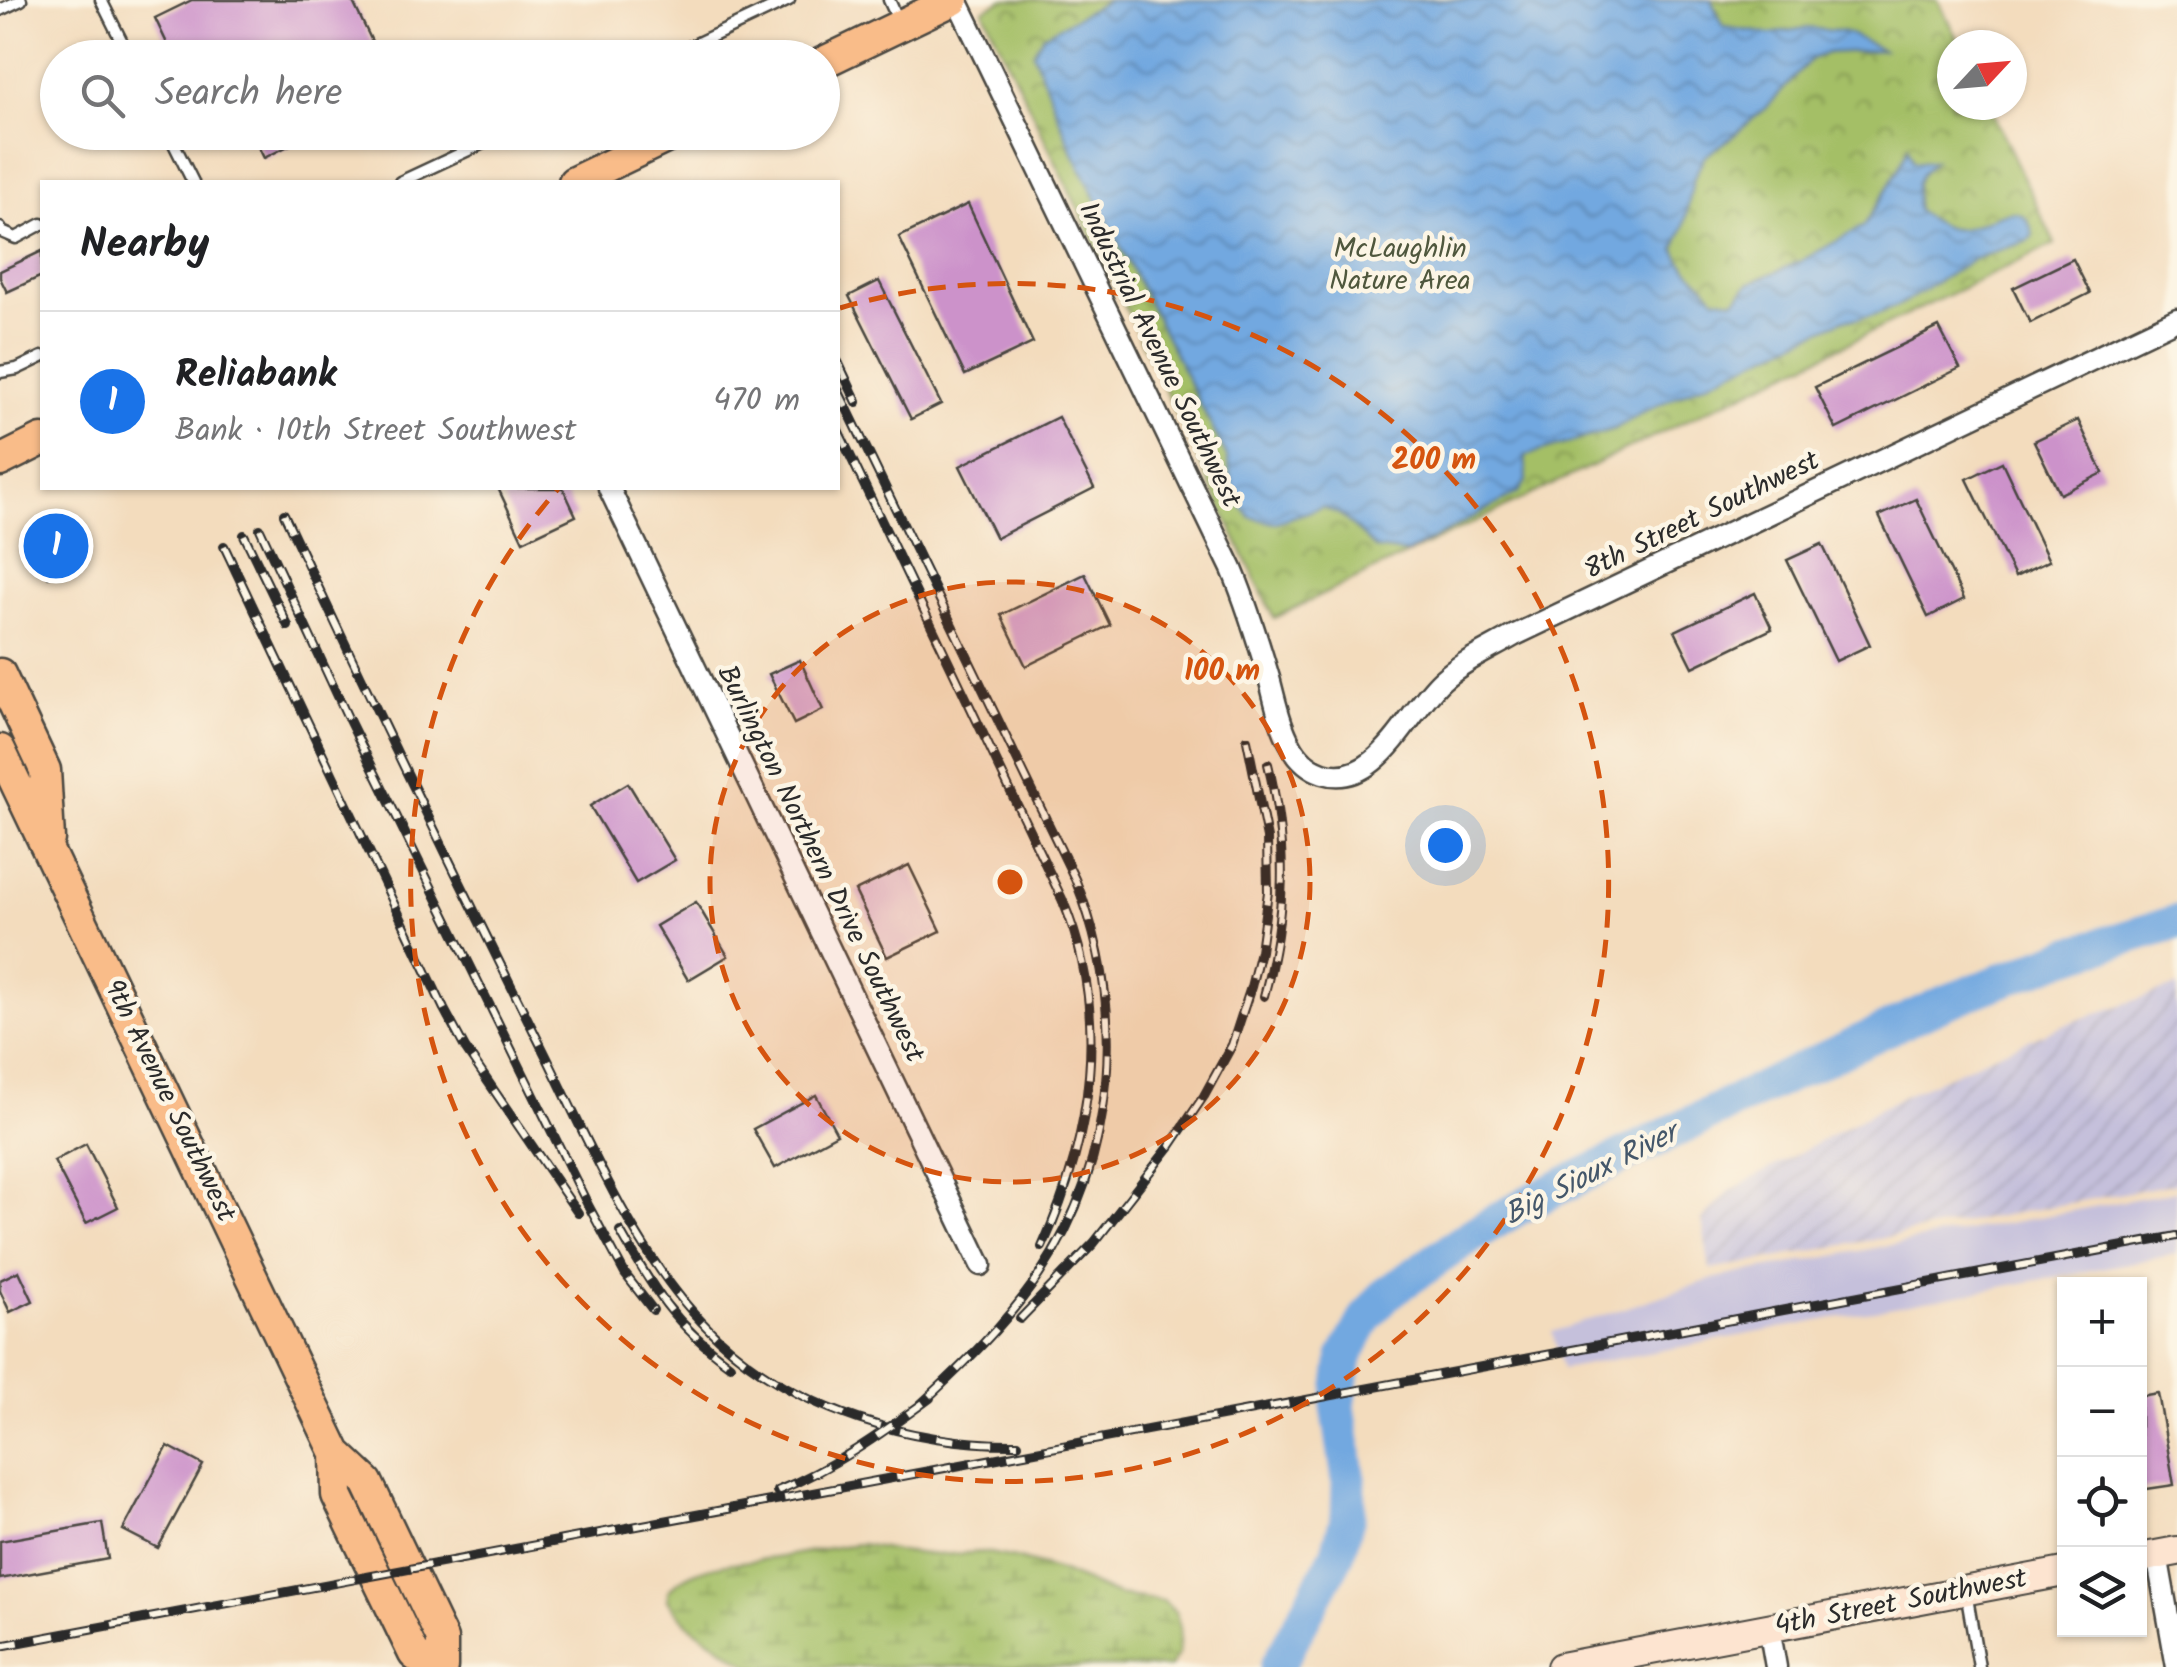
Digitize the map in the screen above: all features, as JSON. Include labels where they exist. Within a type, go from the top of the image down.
[{"type":"main road","points":[[840,51],[895,13],[955,0]]},
{"type":"main road","points":[[578,180],[641,150]]},
{"type":"main road","points":[[0,461],[40,441]]},
{"type":"main road","points":[[0,674],[45,770],[50,852]]},
{"type":"main road","name":"9th Avenue Southwest","points":[[0,750],[336,1453],[366,1482],[442,1639],[442,1667]]},
{"type":"main road","name":"9th Avenue Southwest","points":[[336,1453],[337,1495],[414,1654],[431,1667]]},
{"type":"street","name":"Industrial Avenue Southwest","points":[[955,0],[1232,569],[1252,620],[1289,743]]},
{"type":"street","name":"8th Street Southwest","points":[[1289,743],[1317,771],[1334,776],[1366,768],[1380,757],[1424,698],[1473,658],[2177,319]]},
{"type":"street","name":"Burlington Northern Drive Southwest","points":[[610,490],[981,1265]]},
{"type":"street","points":[[2158,1555],[2177,1667]]},
{"type":"street","name":"4th Street Southwest","points":[[1561,1667],[2057,1573]]},
{"type":"street","points":[[1769,1627],[1776,1667]]},
{"type":"lane","points":[[0,10],[21,0]]},
{"type":"lane","points":[[101,0],[121,40]]},
{"type":"lane","points":[[704,40],[789,0]]},
{"type":"lane","points":[[177,150],[193,180]]},
{"type":"lane","points":[[404,180],[468,150]]},
{"type":"lane","points":[[0,228],[16,238],[40,225]]},
{"type":"lane","points":[[0,372],[40,358]]},
{"type":"lane","points":[[1966,1591],[1980,1667]]},
{"type":"shaded area","points":[[2177,986],[2177,1183],[1710,1270],[1702,1220],[1729,1191],[1899,1098],[2063,1025]]},
{"type":"shaded area","points":[[2177,1191],[2177,1254],[1562,1369],[1552,1332],[1716,1278]]},
{"type":"green space","name":"McLaughlin Nature Area","points":[[1003,0],[1938,0],[1953,30],[1937,30],[1937,120],[1996,120],[2055,244],[1274,618],[983,10]]},
{"type":"green space","points":[[861,1544],[937,1555],[985,1552],[1060,1571],[1117,1595],[1163,1601],[1176,1613],[1180,1628],[1178,1654],[1170,1667],[752,1667],[693,1628],[668,1599],[668,1591],[679,1581],[706,1569]]},
{"type":"water","name":"McLaughlin Nature Area","points":[[1109,0],[1711,0],[1724,27],[1770,34],[1806,28],[1846,32],[1882,50],[1827,53],[1811,59],[1769,105],[1704,157],[1693,180],[1684,227],[1675,249],[1680,260],[1716,298],[1735,300],[1750,283],[1801,261],[1864,226],[1908,147],[1913,162],[1934,161],[1919,177],[1916,188],[1917,210],[1925,216],[1953,229],[2000,215],[2020,214],[2028,221],[2033,235],[2028,241],[1975,259],[1897,306],[1845,319],[1614,429],[1525,456],[1527,480],[1519,492],[1407,553],[1376,549],[1341,515],[1323,507],[1274,523],[1250,517],[1235,498],[1227,457],[1074,155],[1033,53],[1043,35]]},
{"type":"building","points":[[192,0],[352,0],[371,40],[165,40],[155,18]]},
{"type":"building","points":[[260,150],[280,150],[264,158]]},
{"type":"building","points":[[968,204],[1033,343],[965,375],[899,237]]},
{"type":"building","points":[[40,252],[40,277],[7,292],[0,271]]},
{"type":"building","points":[[2073,259],[2090,293],[2030,323],[2013,288]]},
{"type":"building","points":[[879,281],[941,404],[911,419],[849,296]]},
{"type":"building","points":[[1939,327],[1960,368],[1836,429],[1815,387]]},
{"type":"building","points":[[1058,417],[1094,488],[996,538],[960,466]]},
{"type":"building","points":[[2078,420],[2103,473],[2060,494],[2034,441]]},
{"type":"building","points":[[2002,462],[2049,561],[2015,577],[1967,479]]},
{"type":"building","points":[[499,490],[564,490],[576,516],[523,541]]},
{"type":"building","points":[[1916,499],[1964,599],[1928,617],[1879,516]]},
{"type":"building","points":[[71,516],[83,543],[63,554],[68,568],[48,577],[34,549],[40,530]]},
{"type":"building","points":[[1822,544],[1870,645],[1836,661],[1787,560]]},
{"type":"building","points":[[1085,574],[1110,625],[1026,666],[1001,615]]},
{"type":"building","points":[[1755,593],[1772,629],[1693,667],[1675,631]]},
{"type":"building","points":[[800,660],[823,710],[794,724],[769,674]]},
{"type":"building","points":[[628,783],[675,860],[636,883],[590,806]]},
{"type":"building","points":[[909,865],[941,931],[887,957],[855,891]]},
{"type":"building","points":[[696,902],[728,956],[688,980],[656,926]]},
{"type":"building","points":[[816,1095],[837,1134],[775,1168],[753,1129]]},
{"type":"building","points":[[86,1144],[118,1207],[86,1223],[54,1161]]},
{"type":"building","points":[[19,1271],[33,1301],[10,1312],[0,1291],[0,1280]]},
{"type":"building","points":[[2158,1393],[2174,1485],[2147,1489],[2147,1457],[2147,1395]]},
{"type":"building","points":[[168,1446],[203,1465],[158,1548],[123,1530]]},
{"type":"building","points":[[102,1523],[108,1559],[0,1579],[0,1541]]},
{"type":"waterway","name":"Big Sioux River","points":[[1277,1667],[1337,1555],[1348,1516],[1349,1480],[1338,1406],[1345,1357],[1367,1316],[1385,1295],[1472,1235],[1527,1203],[1800,1070],[1941,1004],[2065,956],[2177,922]]},
{"type":"railway","points":[[840,366],[857,402]]},
{"type":"railway","points":[[840,394],[1075,879],[1092,928],[1103,979],[1106,1082],[1099,1132],[1085,1182],[1065,1230],[1013,1310],[920,1405]]},
{"type":"railway","points":[[840,434],[1062,899],[1077,942],[1087,986],[1089,1074],[1073,1162],[1042,1247]]},
{"type":"railway","points":[[284,514],[597,1160],[640,1239],[690,1309],[750,1365],[821,1405],[859,1419],[938,1438],[1018,1444]]},
{"type":"railway","points":[[260,529],[349,720],[588,1205],[625,1274],[653,1310]]},
{"type":"railway","points":[[244,535],[288,626]]},
{"type":"railway","points":[[224,546],[444,1009],[465,1048],[578,1213]]},
{"type":"railway","points":[[1020,1319],[1094,1243],[1170,1146],[1232,1045],[1260,951],[1268,892],[1267,838],[1247,740]]},
{"type":"railway","points":[[1264,996],[1277,937],[1282,880],[1279,823],[1268,764]]},
{"type":"railway","points":[[620,1231],[667,1305],[694,1335],[730,1365]]},
{"type":"railway","points":[[0,1646],[2177,1236]]},
{"type":"railway","points":[[777,1491],[837,1461],[930,1398]]},
{"type":"place","name":"Reliabank","points":[[56,546]]}]
